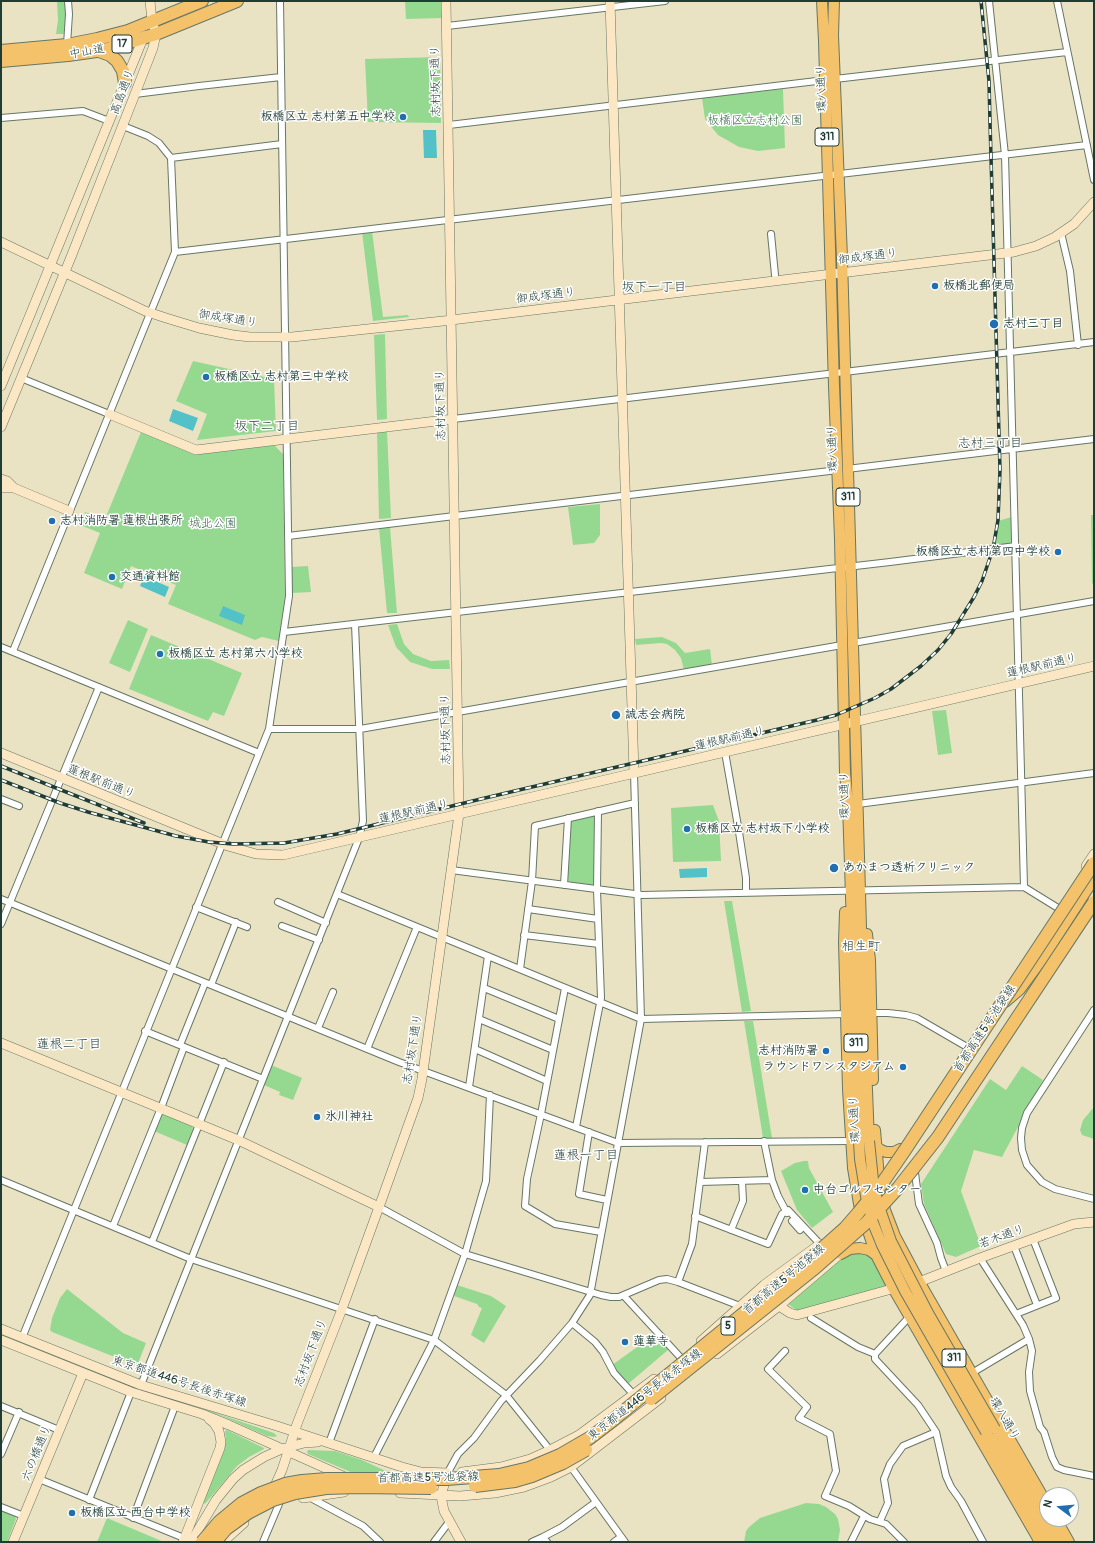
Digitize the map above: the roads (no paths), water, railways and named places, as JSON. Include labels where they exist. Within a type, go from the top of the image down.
[{"type":"highway","name":"中山道","points":[[1,51],[67,45],[113,35],[202,1]]},
{"type":"highway","name":"中山道","points":[[1,61],[99,51],[156,34],[237,1]]},
{"type":"highway","points":[[99,51],[110,55],[117,61],[123,71],[125,83]]},
{"type":"highway","name":"首都高速5号池袋線","points":[[202,1542],[219,1522],[242,1503],[261,1493],[284,1484],[327,1479],[447,1479],[499,1475],[529,1468],[560,1455],[575,1447],[608,1424],[809,1260],[845,1228],[858,1213],[881,1185],[905,1150],[1094,863]]},
{"type":"highway","points":[[1003,1037],[1032,983],[1094,877]]},
{"type":"highway","points":[[985,1019],[1019,989],[1094,888]]},
{"type":"highway","name":"首都高速5号池袋線","points":[[215,1542],[230,1526],[248,1513],[273,1500],[294,1493],[338,1487],[447,1488],[507,1482],[549,1470],[595,1443],[815,1268],[850,1238],[884,1205],[913,1171],[938,1137],[1094,903]]},
{"type":"main road","name":"環八通り","points":[[822,1],[839,174],[834,374],[842,469]]},
{"type":"main road","name":"環八通り","points":[[834,1],[827,175],[837,273],[844,372],[842,469],[847,644],[844,724],[862,962],[870,1159],[877,1201],[891,1241],[900,1261],[990,1430]]},
{"type":"main road","name":"環八通り","points":[[847,644],[856,722],[858,804],[857,892],[852,946],[860,1159],[869,1209],[876,1231],[891,1266],[1037,1507],[1060,1542]]},
{"type":"main road","points":[[1037,1507],[990,1430],[910,1316],[876,1255],[858,1204],[850,1141],[845,922],[846,901],[857,892],[863,901],[867,930],[872,1013],[876,1145],[879,1178],[886,1210],[895,1236],[920,1283],[972,1373],[990,1430],[1000,1464],[1037,1507]]},
{"type":"main road","points":[[876,1145],[879,1149],[886,1152],[894,1152],[900,1149]]},
{"type":"main road","points":[[841,1254],[860,1248],[869,1250],[876,1255]]},
{"type":"main road","points":[[990,1430],[1018,1462],[1037,1507],[1040,1542]]},
{"type":"main road","name":"環八通り","points":[[1037,1507],[1049,1542]]},
{"type":"main road","points":[[1061,1527],[1069,1542]]},
{"type":"street","points":[[67,45],[69,14],[68,1]]},
{"type":"street","points":[[150,1],[152,21],[156,34]]},
{"type":"street","points":[[22,1338],[269,728],[289,596],[280,1]]},
{"type":"street","name":"志村坂下通り","points":[[265,1510],[287,1449],[342,1309],[418,1098],[459,814],[446,1]]},
{"type":"street","points":[[447,26],[610,4],[665,1]]},
{"type":"street","points":[[989,1],[994,61],[1005,155],[1024,887]]},
{"type":"street","points":[[1057,1],[1094,180]]},
{"type":"street","points":[[461,1542],[444,1511],[442,1496],[447,1474],[458,1454],[474,1438],[506,1395],[572,1324],[590,1295],[641,1019],[610,4]]},
{"type":"street","name":"高島通り","points":[[1,386],[4,371],[51,267],[142,38],[152,21]]},
{"type":"street","name":"高島通り","points":[[1,427],[136,94],[156,34]]},
{"type":"street","points":[[449,125],[1067,52]]},
{"type":"street","points":[[136,94],[281,77]]},
{"type":"street","points":[[1,118],[83,111],[110,120]]},
{"type":"street","points":[[13,652],[175,252],[171,158],[159,144],[148,136],[123,126]]},
{"type":"street","points":[[171,158],[282,144]]},
{"type":"street","points":[[175,252],[283,238],[1005,155],[1087,144]]},
{"type":"street","name":"御成塚通り","points":[[1,242],[150,313],[216,332],[250,337],[284,337],[320,335],[451,320],[757,280],[837,273],[1008,253],[1036,246],[1061,233],[1082,216],[1094,203]]},
{"type":"street","points":[[1061,233],[1070,271],[1078,345]]},
{"type":"street","points":[[771,234],[775,275]]},
{"type":"street","points":[[21,378],[196,450],[1094,342]]},
{"type":"street","points":[[288,536],[1094,439]]},
{"type":"street","points":[[1,478],[14,488],[69,511]]},
{"type":"street","points":[[1,488],[14,488]]},
{"type":"street","points":[[284,632],[1016,546]]},
{"type":"street","points":[[269,728],[360,729],[1094,601]]},
{"type":"street","points":[[141,1385],[326,923],[359,838],[364,821],[355,624]]},
{"type":"street","points":[[1,647],[259,753]]},
{"type":"street","name":"蓮根駅前通り","points":[[1,753],[222,844],[256,854],[284,855],[1094,666]]},
{"type":"street","points":[[1,924],[98,687]]},
{"type":"street","points":[[725,752],[740,832],[746,878],[746,893]]},
{"type":"street","points":[[858,804],[1094,773]]},
{"type":"street","points":[[1,799],[19,806]]},
{"type":"street","points":[[520,969],[532,881],[535,826],[635,803]]},
{"type":"street","points":[[576,1127],[602,998],[597,890],[598,811]]},
{"type":"street","points":[[564,885],[568,818]]},
{"type":"street","name":"東京都道446号長後赤塚線","points":[[1,1329],[141,1385],[412,1470],[447,1474],[501,1467],[530,1459],[579,1435],[634,1395],[681,1358],[764,1285],[820,1244],[844,1220],[879,1178],[900,1149],[1094,854]]},
{"type":"street","points":[[452,870],[637,894],[857,892],[1024,887],[1058,908]]},
{"type":"street","points":[[337,894],[641,1019],[846,1014]]},
{"type":"street","points":[[1,899],[367,1049],[618,1142],[850,1141]]},
{"type":"street","points":[[278,902],[326,923]]},
{"type":"street","name":"東京都道446号長後赤塚線","points":[[223,1542],[240,1525],[265,1510],[279,1504],[308,1497],[375,1491],[442,1496],[495,1494],[524,1488],[551,1478],[571,1467],[779,1306],[841,1254],[886,1210],[915,1173],[1003,1037],[1094,903]]},
{"type":"street","points":[[196,907],[247,927]]},
{"type":"street","points":[[528,909],[598,919]]},
{"type":"street","points":[[113,1226],[161,1108],[182,1046],[236,922]]},
{"type":"street","points":[[282,926],[319,940]]},
{"type":"street","points":[[367,1049],[417,927]]},
{"type":"street","points":[[524,935],[599,944]]},
{"type":"street","points":[[470,1087],[488,956]]},
{"type":"street","points":[[484,988],[559,1019]]},
{"type":"street","points":[[565,988],[527,1178],[525,1206],[555,1224],[601,1232]]},
{"type":"street","points":[[318,1028],[333,992]]},
{"type":"street","points":[[1094,1010],[1027,1113],[1022,1128],[1021,1138],[1022,1150],[1027,1165],[1042,1182],[1055,1189],[1094,1199]]},
{"type":"street","points":[[872,1013],[906,1015],[917,1018],[967,1047]]},
{"type":"street","points":[[479,1019],[553,1050]]},
{"type":"street","points":[[146,1031],[263,1079]]},
{"type":"street","points":[[1,1043],[238,1140],[378,1207],[465,1254],[611,1297],[624,1296],[659,1280],[667,1279],[740,1306]]},
{"type":"street","points":[[475,1049],[547,1081]]},
{"type":"street","points":[[152,1242],[224,1062]]},
{"type":"street","points":[[374,1457],[434,1340],[465,1254],[486,1181],[490,1095]]},
{"type":"street","points":[[589,1132],[579,1194],[607,1200]]},
{"type":"street","points":[[764,1141],[772,1180],[786,1211],[800,1230]]},
{"type":"street","points":[[678,1282],[692,1244],[705,1142]]},
{"type":"street","points":[[915,1173],[919,1204],[937,1243],[946,1271]]},
{"type":"street","points":[[1,1180],[191,1259],[434,1340],[506,1395],[550,1450]]},
{"type":"street","points":[[700,1182],[772,1180]]},
{"type":"street","points":[[731,1230],[743,1201],[742,1181]]},
{"type":"street","points":[[786,1211],[788,1210],[820,1244]]},
{"type":"street","points":[[695,1216],[768,1244],[782,1214],[786,1211]]},
{"type":"street","name":"若木通り","points":[[779,1306],[790,1313],[797,1315],[894,1288],[920,1283],[946,1271],[1074,1224],[1094,1222]]},
{"type":"street","points":[[1016,1314],[1056,1298],[1033,1239]]},
{"type":"street","points":[[1014,1246],[1037,1305]]},
{"type":"street","points":[[980,1258],[1023,1325],[1029,1339],[1032,1351],[1029,1372],[1030,1391],[1040,1427],[1044,1432],[1052,1457],[1057,1467],[1064,1470],[1094,1476]]},
{"type":"street","points":[[624,1296],[681,1358]]},
{"type":"street","points":[[931,1302],[910,1316],[875,1354],[875,1359],[918,1405],[936,1432],[946,1476],[983,1542]]},
{"type":"street","points":[[811,1318],[858,1348],[875,1354]]},
{"type":"street","points":[[329,1443],[375,1320]]},
{"type":"street","points":[[572,1324],[595,1342],[603,1352],[614,1373],[634,1395]]},
{"type":"street","points":[[972,1373],[1029,1339]]},
{"type":"street","name":"東京都道446号長後赤塚線","points":[[2,1342],[131,1392],[202,1414],[287,1449],[375,1491]]},
{"type":"street","points":[[785,1351],[768,1369],[807,1407],[799,1418],[830,1434],[836,1471],[825,1496],[849,1506],[864,1516],[886,1524],[904,1542]]},
{"type":"street","name":"六の橋通り","points":[[13,1542],[82,1373]]},
{"type":"street","points":[[89,1500],[131,1392]]},
{"type":"street","points":[[1,1406],[19,1412],[59,1430]]},
{"type":"street","points":[[133,1518],[175,1406]]},
{"type":"street","points":[[1,1454],[19,1412]]},
{"type":"street","points":[[39,1479],[186,1541],[221,1442],[217,1426],[202,1414]]},
{"type":"street","points":[[880,1521],[888,1502],[884,1479],[890,1464],[903,1446],[936,1432]]},
{"type":"street","name":"東京都道446号長後赤塚線","points":[[186,1541],[233,1479],[254,1463],[287,1449],[310,1442],[329,1443]]},
{"type":"street","points":[[571,1467],[623,1540],[614,1542]]},
{"type":"street","points":[[308,1497],[363,1526],[380,1542]]},
{"type":"street","points":[[532,1542],[545,1539],[596,1502]]},
{"type":"street","points":[[263,1542],[279,1504]]},
{"type":"street","points":[[1,1507],[24,1516]]},
{"type":"street","points":[[851,1542],[864,1516]]},
{"type":"street","points":[[434,1542],[449,1522]]},
{"type":"water","points":[[423,130],[436,130],[437,158],[424,158]]},
{"type":"water","points":[[173,409],[198,418],[193,431],[169,421]]},
{"type":"water","points":[[144,576],[169,587],[165,597],[140,586]]},
{"type":"water","points":[[223,606],[245,615],[242,625],[219,616]]},
{"type":"water","points":[[707,868],[707,877],[680,878],[679,869]]},
{"type":"railway","points":[[1,780],[60,803],[88,812],[176,836],[209,842],[233,844],[284,843],[337,834],[836,715],[875,698],[891,689],[921,666],[938,650],[951,634],[974,597],[982,581],[993,549],[998,520],[1000,470],[989,81],[981,1]]},
{"type":"railway","points":[[1,766],[144,823]]},
{"type":"place","name":"板橋区立 志村第五中学校","points":[[403,117]]},
{"type":"place","name":"板橋北郵便局","points":[[935,286]]},
{"type":"place","name":"志村三丁目","points":[[994,324]]},
{"type":"place","name":"板橋区立 志村第三中学校","points":[[206,377]]},
{"type":"place","name":"志村消防署 蓮根出張所","points":[[52,521]]},
{"type":"place","name":"板橋区立 志村第四中学校","points":[[1058,552]]},
{"type":"place","name":"交通資料館","points":[[112,577]]},
{"type":"place","name":"板橋区立 志村第六小学校","points":[[160,654]]},
{"type":"place","name":"誠志会病院","points":[[616,715]]},
{"type":"place","name":"板橋区立 志村坂下小学校","points":[[687,829]]},
{"type":"place","name":"あかまつ透析クリニック","points":[[834,868]]},
{"type":"place","name":"志村消防署","points":[[826,1051]]},
{"type":"place","name":"ラウンドワンスタジアム","points":[[903,1067]]},
{"type":"place","name":"氷川神社","points":[[317,1117]]},
{"type":"place","name":"中台ゴルフセンター","points":[[805,1190]]},
{"type":"place","name":"蓮華寺","points":[[625,1342]]},
{"type":"place","name":"板橋区立 西台中学校","points":[[72,1513]]},
{"type":"district","name":"坂下一丁目","points":[[654,288]]},
{"type":"district","name":"坂下二丁目","points":[[267,427]]},
{"type":"district","name":"志村三丁目","points":[[990,444]]},
{"type":"district","name":"相生町","points":[[861,947]]},
{"type":"district","name":"蓮根二丁目","points":[[69,1045]]},
{"type":"district","name":"蓮根一丁目","points":[[586,1156]]},
{"type":"park label","name":"板橋区立志村公園","points":[[755,121]]},
{"type":"park label","name":"城北公園","points":[[213,524]]}]
